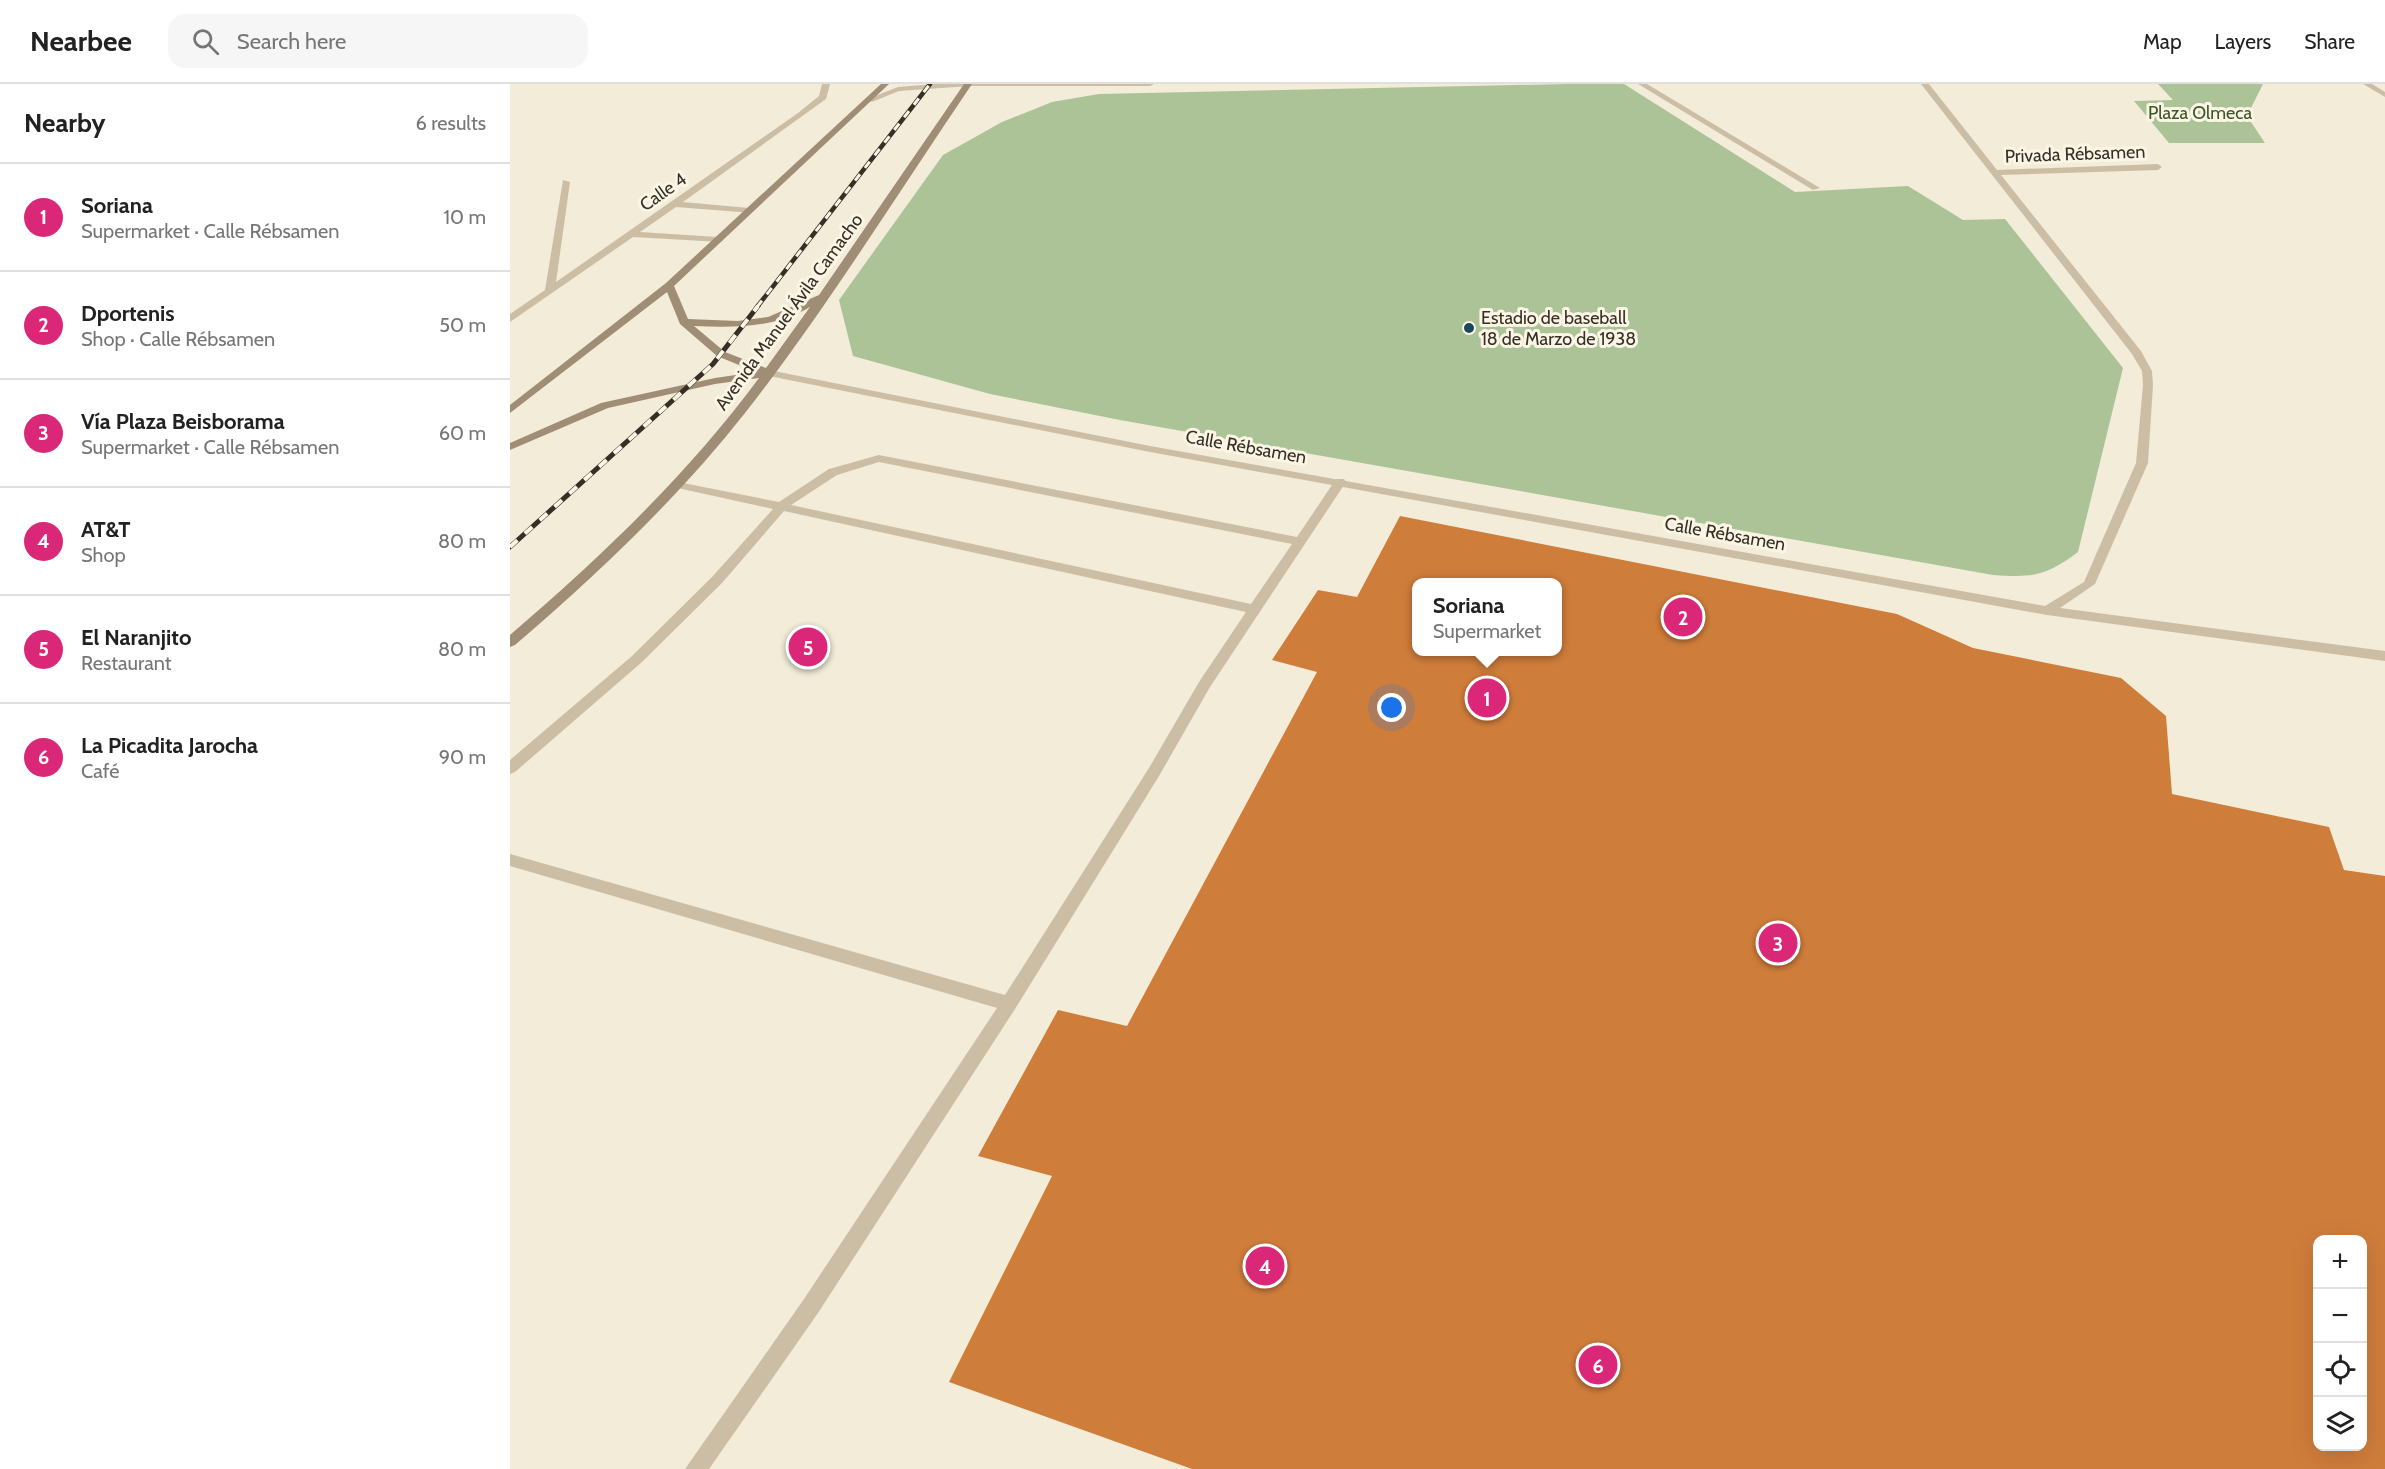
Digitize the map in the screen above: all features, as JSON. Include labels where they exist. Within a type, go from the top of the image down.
[{"type":"main road","points":[[510,410],[669,285],[885,84]]},
{"type":"main road","name":"Avenida Manuel Ávila Camacho","points":[[510,642],[557,602],[677,484],[769,373],[969,84]]},
{"type":"main road","points":[[669,285],[684,322],[721,354],[769,373]]},
{"type":"main road","points":[[684,322],[742,326],[776,320],[799,310],[825,294]]},
{"type":"main road","points":[[510,447],[605,405],[715,381],[769,373]]},
{"type":"street","name":"Calle 4","points":[[510,319],[801,115],[823,97],[826,84]]},
{"type":"street","points":[[869,100],[898,89],[969,84],[1150,84]]},
{"type":"street","points":[[1642,84],[1816,188]]},
{"type":"street","points":[[1925,84],[2137,353],[2147,371],[2142,463],[2089,584],[2047,611]]},
{"type":"street","points":[[2367,84],[2385,95]]},
{"type":"street","name":"Privada Rébsamen","points":[[1993,173],[2158,167]]},
{"type":"street","points":[[550,292],[566,182]]},
{"type":"street","points":[[674,204],[749,211]]},
{"type":"street","points":[[632,234],[718,240]]},
{"type":"street","name":"Calle Rébsamen","points":[[769,373],[1150,448],[2047,611],[2385,656]]},
{"type":"street","points":[[510,768],[637,659],[717,580],[783,505],[833,472],[879,458],[1302,542]]},
{"type":"street","points":[[696,1469],[811,1306],[1009,1004],[1252,609],[1302,542],[1340,482]]},
{"type":"street","points":[[677,484],[783,505],[1252,609]]},
{"type":"street","points":[[510,860],[1009,1004]]},
{"type":"green space","name":"Estadio de baseball 18 de Marzo de 1938","points":[[1624,84],[1795,192],[1908,186],[1963,220],[2005,219],[2123,368],[2078,552],[2048,571],[2038,574],[1993,575],[1120,420],[990,394],[853,356],[839,300],[943,155],[1002,122],[1052,102],[1099,94]]},
{"type":"green space","name":"Plaza Olmeca","points":[[2158,84],[2263,84],[2247,116],[2265,143],[2169,143],[2134,101],[2173,100]]},
{"type":"building","points":[[1400,516],[1897,614],[1973,648],[2121,678],[2166,716],[2172,794],[2329,827],[2344,870],[2385,876],[2385,1469],[1192,1469],[949,1382],[1052,1176],[978,1156],[1058,1010],[1127,1026],[1317,672],[1272,660],[1318,590],[1357,597]]},
{"type":"railway","points":[[757,307],[930,84]]},
{"type":"railway","points":[[510,547],[713,364],[758,306]]},
{"type":"place","name":"Estadio de baseball 18 de Marzo de 1938","points":[[1469,328]]},
{"type":"place","name":"Dportenis","points":[[1683,617]]},
{"type":"place","name":"El Naranjito","points":[[808,647]]},
{"type":"place","name":"Soriana","points":[[1487,698]]},
{"type":"place","name":"Vía Plaza Beisborama","points":[[1778,943]]},
{"type":"place","name":"AT&T","points":[[1265,1266]]},
{"type":"place","name":"La Picadita Jarocha","points":[[1598,1365]]}]
